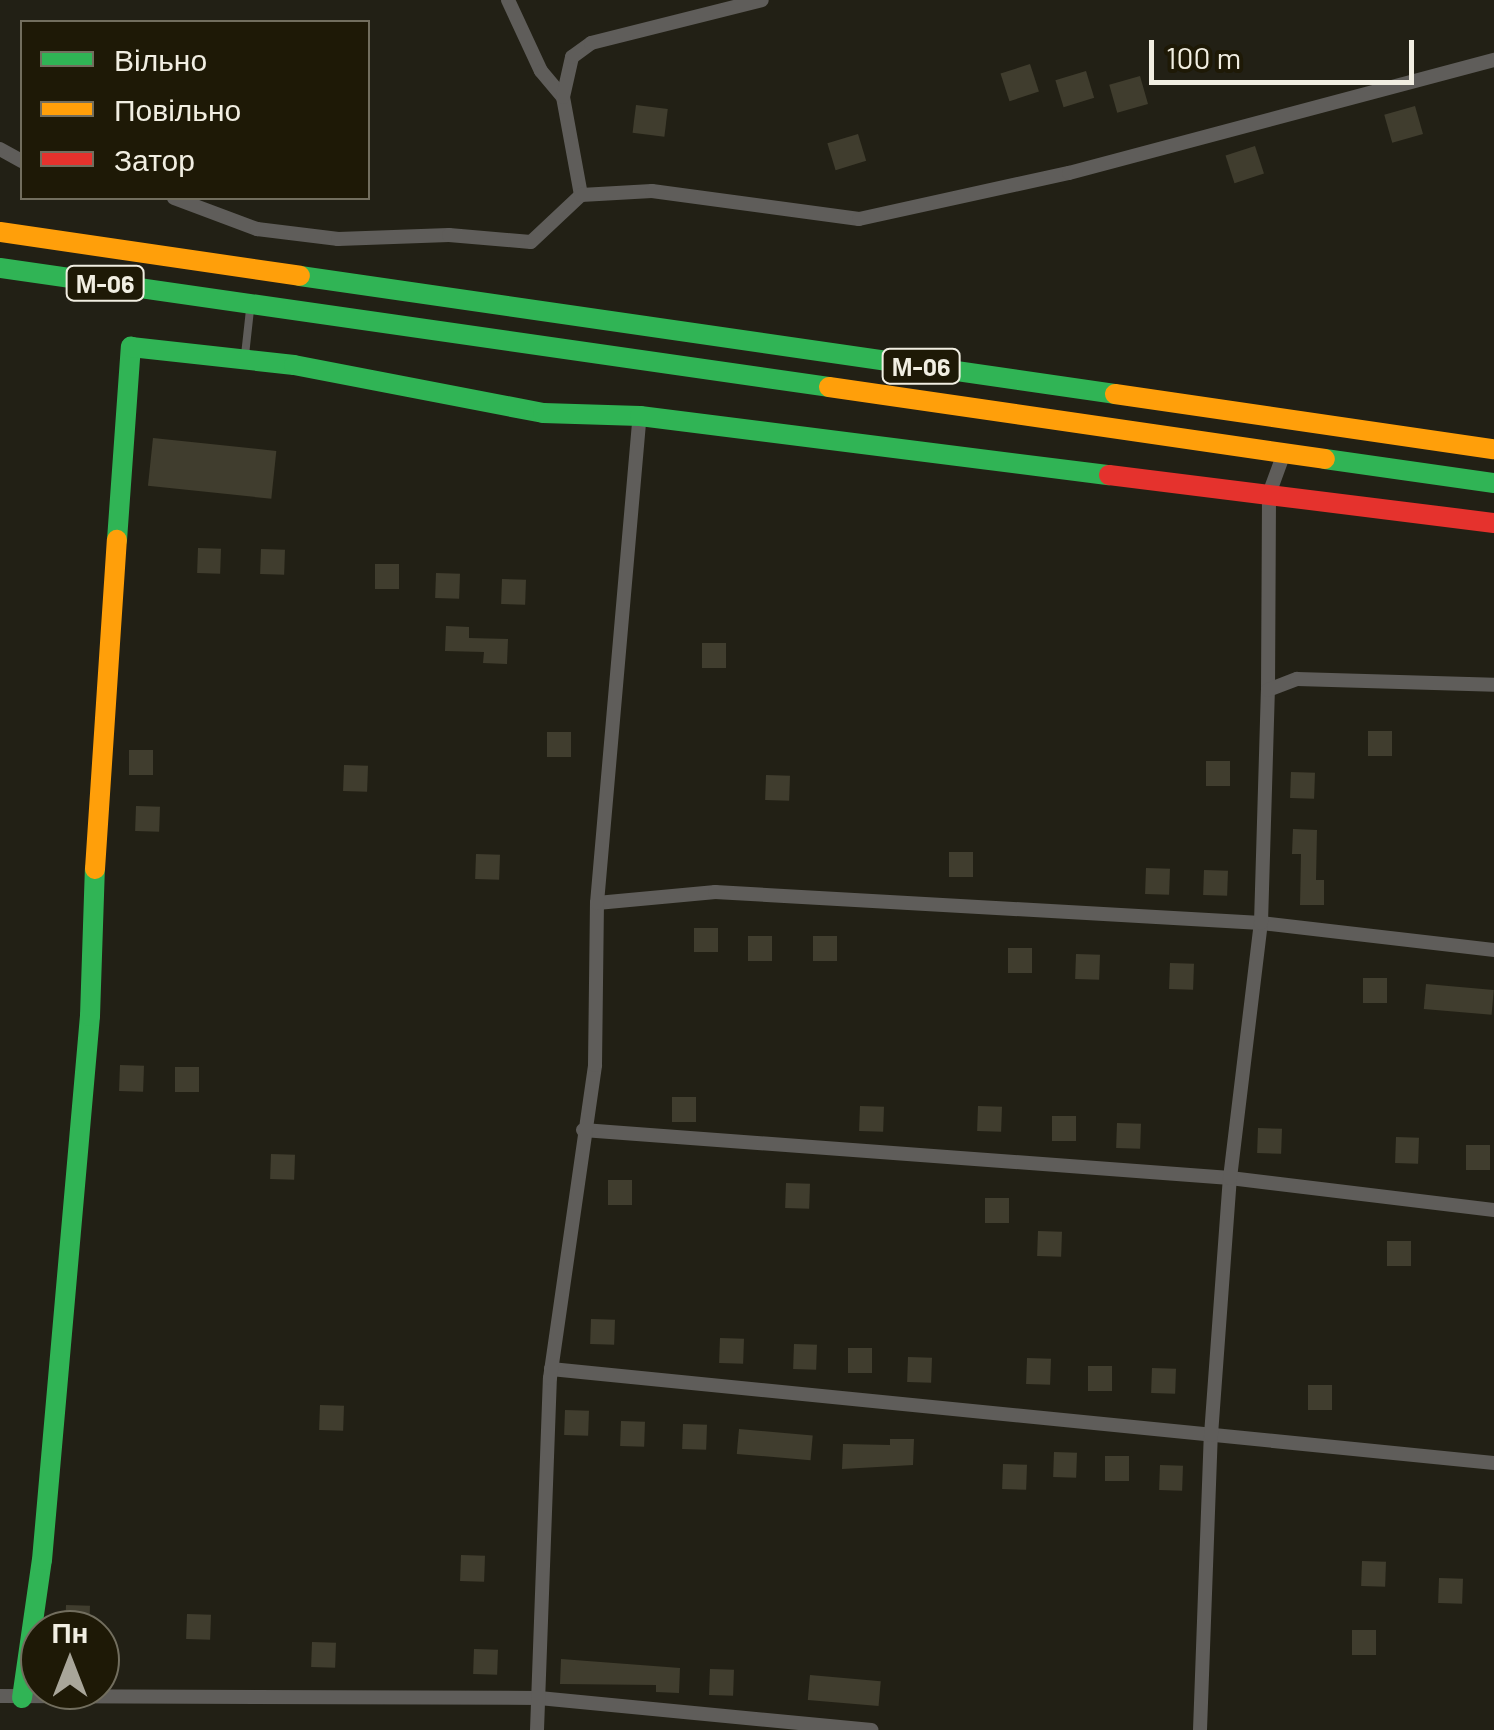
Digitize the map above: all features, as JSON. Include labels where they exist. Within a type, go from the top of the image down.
[{"type":"main road","name":"М-06","points":[[0,232],[1494,449]]},
{"type":"main road","name":"М-06","points":[[0,268],[1494,484]]},
{"type":"main road","points":[[35,1610],[90,1016],[98,799],[130,347],[245,360],[543,413],[640,416],[1494,523]]},
{"type":"street","points":[[508,0],[542,70],[563,97]]},
{"type":"street","points":[[581,194],[563,97],[572,57],[591,43],[762,0]]},
{"type":"street","points":[[179,200],[257,229],[338,239],[530,242],[581,194],[684,192],[859,219],[1069,174],[1494,60]]},
{"type":"street","points":[[537,1730],[550,1369],[594,1065],[597,903],[640,416]]},
{"type":"street","points":[[1200,1730],[1206,1702],[1211,1435],[1230,1178],[1261,923],[1268,690],[1268,494],[1284,453]]},
{"type":"street","points":[[1268,690],[1297,678],[1494,685]]},
{"type":"street","points":[[597,903],[715,892],[1261,923],[1494,950]]},
{"type":"street","points":[[582,1130],[1230,1178],[1494,1210]]},
{"type":"street","points":[[550,1369],[1494,1463]]},
{"type":"street","points":[[120,1698],[539,1698],[870,1730]]},
{"type":"lane","points":[[245,360],[250,305]]},
{"type":"building","points":[[1030,64],[1039,92],[1009,101],[1001,74]]},
{"type":"building","points":[[1086,71],[1094,98],[1064,107],[1055,80]]},
{"type":"building","points":[[1140,76],[1148,104],[1117,113],[1109,85]]},
{"type":"building","points":[[636,105],[668,109],[664,137],[633,133]]},
{"type":"building","points":[[1415,106],[1423,134],[1392,143],[1384,115]]},
{"type":"building","points":[[858,134],[866,161],[836,170],[827,143]]},
{"type":"building","points":[[1255,146],[1264,174],[1234,183],[1226,156]]},
{"type":"building","points":[[153,438],[276,451],[271,499],[148,486]]},
{"type":"building","points":[[198,548],[221,549],[220,574],[197,573]]},
{"type":"building","points":[[261,549],[285,550],[284,575],[260,574]]},
{"type":"building","points":[[375,564],[399,564],[399,589],[375,589]]},
{"type":"building","points":[[436,573],[460,574],[459,599],[435,598]]},
{"type":"building","points":[[502,579],[526,580],[525,605],[501,604]]},
{"type":"building","points":[[446,626],[469,627],[469,638],[508,639],[507,664],[483,663],[484,652],[445,651]]},
{"type":"building","points":[[702,643],[726,643],[726,668],[702,668]]},
{"type":"building","points":[[1368,731],[1392,731],[1392,756],[1368,756]]},
{"type":"building","points":[[547,732],[571,732],[571,757],[547,757]]},
{"type":"building","points":[[129,750],[153,750],[153,775],[129,775]]},
{"type":"building","points":[[1206,761],[1230,761],[1230,786],[1206,786]]},
{"type":"building","points":[[344,765],[368,766],[367,792],[343,791]]},
{"type":"building","points":[[1291,772],[1315,773],[1314,799],[1290,798]]},
{"type":"building","points":[[766,775],[790,776],[789,801],[765,800]]},
{"type":"building","points":[[136,806],[160,807],[159,832],[135,831]]},
{"type":"building","points":[[1293,829],[1317,830],[1316,880],[1324,880],[1324,905],[1300,905],[1301,854],[1292,854]]},
{"type":"building","points":[[949,852],[973,852],[973,877],[949,877]]},
{"type":"building","points":[[476,854],[500,855],[499,880],[475,879]]},
{"type":"building","points":[[1146,868],[1170,869],[1169,895],[1145,894]]},
{"type":"building","points":[[1204,870],[1228,871],[1227,896],[1203,895]]},
{"type":"building","points":[[694,928],[718,928],[718,952],[694,952]]},
{"type":"building","points":[[748,936],[772,936],[772,961],[748,961]]},
{"type":"building","points":[[813,936],[837,936],[837,961],[813,961]]},
{"type":"building","points":[[1008,948],[1032,948],[1032,973],[1008,973]]},
{"type":"building","points":[[1076,954],[1100,955],[1099,980],[1075,979]]},
{"type":"building","points":[[1170,963],[1194,964],[1193,990],[1169,989]]},
{"type":"building","points":[[1363,978],[1387,978],[1387,1003],[1363,1003]]},
{"type":"building","points":[[1426,984],[1494,990],[1492,1015],[1424,1009]]},
{"type":"building","points":[[120,1065],[144,1066],[143,1092],[119,1091]]},
{"type":"building","points":[[175,1067],[199,1067],[199,1092],[175,1092]]},
{"type":"building","points":[[672,1097],[696,1097],[696,1122],[672,1122]]},
{"type":"building","points":[[860,1106],[884,1107],[883,1132],[859,1131]]},
{"type":"building","points":[[978,1106],[1002,1107],[1001,1132],[977,1131]]},
{"type":"building","points":[[1052,1116],[1076,1116],[1076,1141],[1052,1141]]},
{"type":"building","points":[[1117,1123],[1141,1124],[1140,1149],[1116,1148]]},
{"type":"building","points":[[1258,1128],[1282,1129],[1281,1154],[1257,1153]]},
{"type":"building","points":[[1396,1137],[1419,1138],[1418,1164],[1395,1163]]},
{"type":"building","points":[[1466,1145],[1490,1145],[1490,1170],[1466,1170]]},
{"type":"building","points":[[271,1154],[295,1155],[294,1180],[270,1179]]},
{"type":"building","points":[[608,1180],[632,1180],[632,1205],[608,1205]]},
{"type":"building","points":[[786,1183],[810,1184],[809,1209],[785,1208]]},
{"type":"building","points":[[985,1198],[1009,1198],[1009,1223],[985,1223]]},
{"type":"building","points":[[1038,1231],[1062,1232],[1061,1257],[1037,1256]]},
{"type":"building","points":[[1387,1241],[1411,1241],[1411,1266],[1387,1266]]},
{"type":"building","points":[[591,1319],[615,1320],[614,1345],[590,1344]]},
{"type":"building","points":[[720,1338],[744,1339],[743,1364],[719,1363]]},
{"type":"building","points":[[794,1344],[817,1345],[816,1370],[793,1369]]},
{"type":"building","points":[[848,1348],[872,1348],[872,1373],[848,1373]]},
{"type":"building","points":[[908,1357],[932,1358],[931,1383],[907,1382]]},
{"type":"building","points":[[1027,1358],[1051,1359],[1050,1385],[1026,1384]]},
{"type":"building","points":[[1088,1366],[1112,1366],[1112,1391],[1088,1391]]},
{"type":"building","points":[[1152,1368],[1176,1369],[1175,1394],[1151,1393]]},
{"type":"building","points":[[1308,1385],[1332,1385],[1332,1410],[1308,1410]]},
{"type":"building","points":[[320,1405],[344,1406],[343,1431],[319,1430]]},
{"type":"building","points":[[565,1410],[589,1411],[588,1436],[564,1435]]},
{"type":"building","points":[[621,1421],[645,1422],[644,1447],[620,1446]]},
{"type":"building","points":[[683,1424],[707,1425],[706,1450],[682,1449]]},
{"type":"building","points":[[739,1429],[813,1435],[811,1460],[737,1454]]},
{"type":"building","points":[[890,1439],[914,1439],[913,1465],[842,1469],[843,1444],[890,1445]]},
{"type":"building","points":[[1054,1452],[1077,1453],[1076,1478],[1053,1477]]},
{"type":"building","points":[[1105,1456],[1129,1456],[1129,1481],[1105,1481]]},
{"type":"building","points":[[1003,1464],[1027,1465],[1026,1490],[1002,1489]]},
{"type":"building","points":[[1160,1465],[1183,1466],[1182,1491],[1159,1490]]},
{"type":"building","points":[[461,1555],[485,1556],[484,1582],[460,1581]]},
{"type":"building","points":[[1362,1561],[1386,1562],[1385,1587],[1361,1586]]},
{"type":"building","points":[[1439,1578],[1463,1579],[1462,1604],[1438,1603]]},
{"type":"building","points":[[66,1605],[90,1606],[90,1610],[66,1610]]},
{"type":"building","points":[[187,1614],[211,1615],[210,1640],[186,1639]]},
{"type":"building","points":[[1352,1630],[1376,1630],[1376,1655],[1352,1655]]},
{"type":"building","points":[[312,1642],[336,1643],[335,1668],[311,1667]]},
{"type":"building","points":[[474,1649],[498,1650],[497,1675],[473,1674]]},
{"type":"building","points":[[561,1659],[680,1668],[679,1693],[656,1692],[656,1685],[560,1684]]},
{"type":"building","points":[[710,1669],[734,1670],[733,1696],[709,1695]]},
{"type":"building","points":[[810,1675],[881,1681],[879,1706],[808,1700]]},
{"type":"traffic: fast","points":[[0,268],[829,387]]},
{"type":"traffic: fast","points":[[300,276],[1115,394]]},
{"type":"traffic: fast","points":[[117,540],[131,347],[294,365],[543,413],[640,416],[1109,475]]},
{"type":"traffic: fast","points":[[1325,459],[1494,483]]},
{"type":"traffic: fast","points":[[35,1610],[90,1016],[95,869]]},
{"type":"traffic: slow","points":[[0,232],[300,276]]},
{"type":"traffic: slow","points":[[829,387],[1325,459]]},
{"type":"traffic: slow","points":[[1115,394],[1494,449]]},
{"type":"traffic: slow","points":[[95,869],[117,540]]},
{"type":"traffic: jam","points":[[1109,475],[1494,523]]}]
